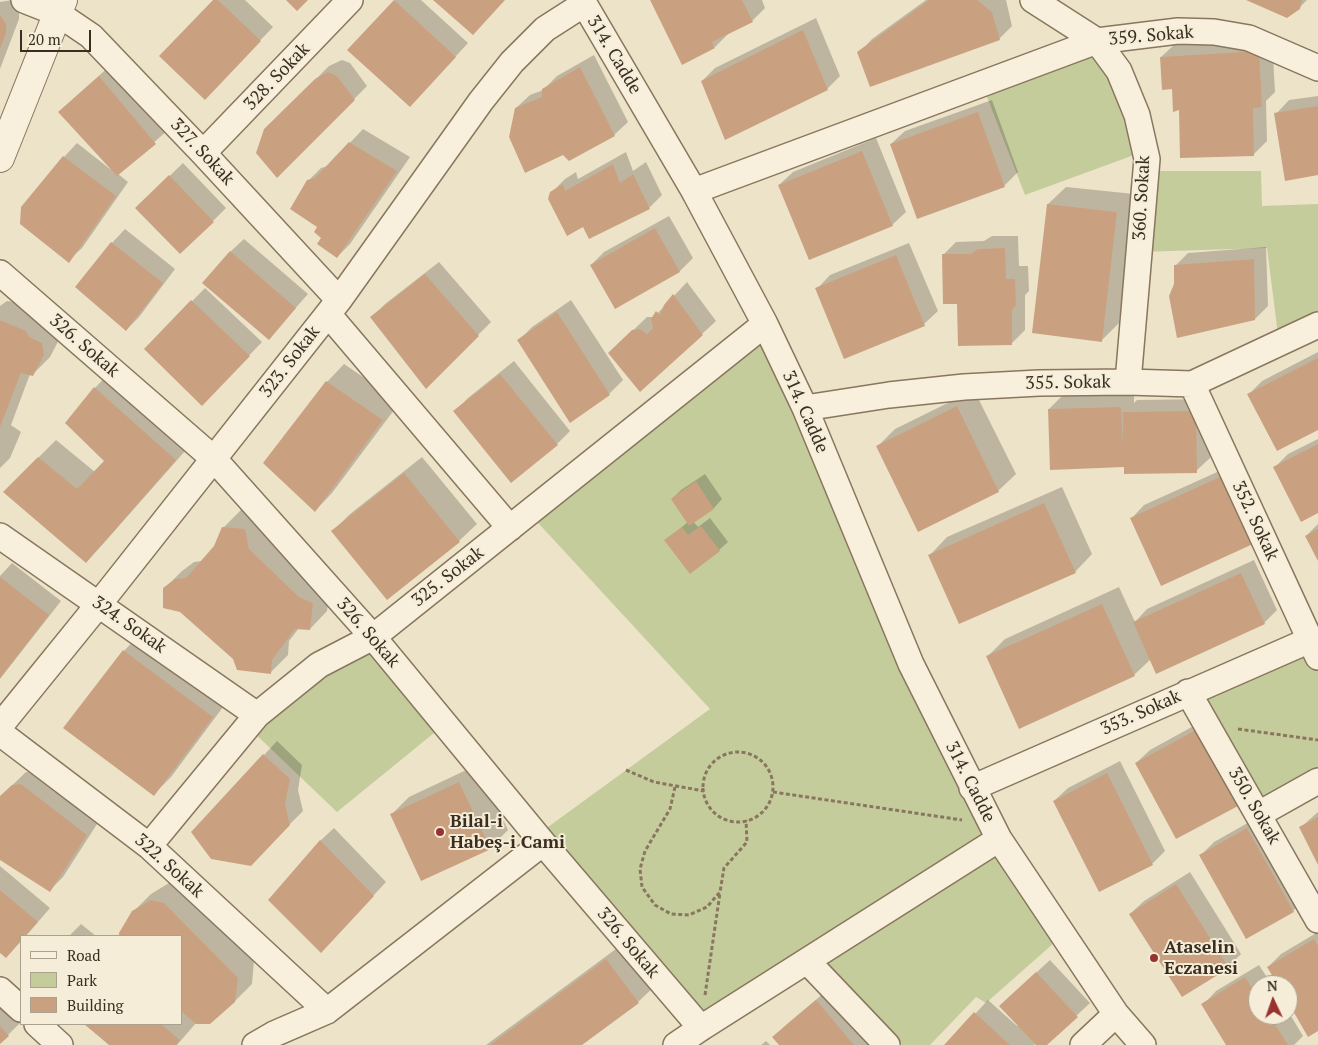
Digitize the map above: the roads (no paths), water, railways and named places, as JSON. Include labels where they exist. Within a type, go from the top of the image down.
[{"type":"street","name":"327. Sokak","points":[[24,0],[60,7],[91,36],[203,153],[333,307],[510,528]]},
{"type":"street","name":"328. Sokak","points":[[203,153],[350,0]]},
{"type":"street","name":"360. Sokak","points":[[1033,0],[1097,41],[1119,72],[1137,115],[1147,159],[1128,382]]},
{"type":"street","name":"314. Cadde","points":[[583,2],[694,191],[765,324],[805,408],[911,664],[995,832],[1116,1014],[1143,1045]]},
{"type":"street","name":"323. Sokak","points":[[0,726],[99,604],[333,307],[480,101],[512,62],[545,29],[583,2]]},
{"type":"street","points":[[0,158],[60,7]]},
{"type":"street","name":"359. Sokak","points":[[694,191],[1097,41],[1178,31],[1214,32],[1249,38],[1318,68]]},
{"type":"street","name":"326. Sokak","points":[[0,273],[214,459],[373,637],[543,843],[700,1028]]},
{"type":"street","name":"325. Sokak","points":[[149,846],[257,715],[320,665],[373,637],[765,324]]},
{"type":"street","name":"355. Sokak","points":[[805,408],[889,395],[964,387],[1038,383],[1128,382],[1192,384],[1318,325]]},
{"type":"street","name":"352. Sokak","points":[[1192,384],[1314,649]]},
{"type":"street","name":"324. Sokak","points":[[0,536],[257,715]]},
{"type":"street","name":"353. Sokak","points":[[972,788],[1188,692],[1314,649]]},
{"type":"street","name":"350. Sokak","points":[[1188,692],[1318,920]]},
{"type":"street","name":"322. Sokak","points":[[0,733],[149,846],[327,1011]]},
{"type":"street","points":[[1259,814],[1318,781]]},
{"type":"street","name":"314. Cadde","points":[[676,1045],[807,961],[995,832]]},
{"type":"street","points":[[255,1045],[274,1034],[327,1011],[543,843]]},
{"type":"street","points":[[807,961],[888,1045]]},
{"type":"street","points":[[0,990],[20,1008]]},
{"type":"street","points":[[1083,1045],[1116,1014]]},
{"type":"street","points":[[38,1025],[60,1045]]},
{"type":"place","name":"Bilal-i Habeş-i Cami","points":[[440,832]]},
{"type":"place","name":"Ataselin Eczanesi","points":[[1154,958]]}]
